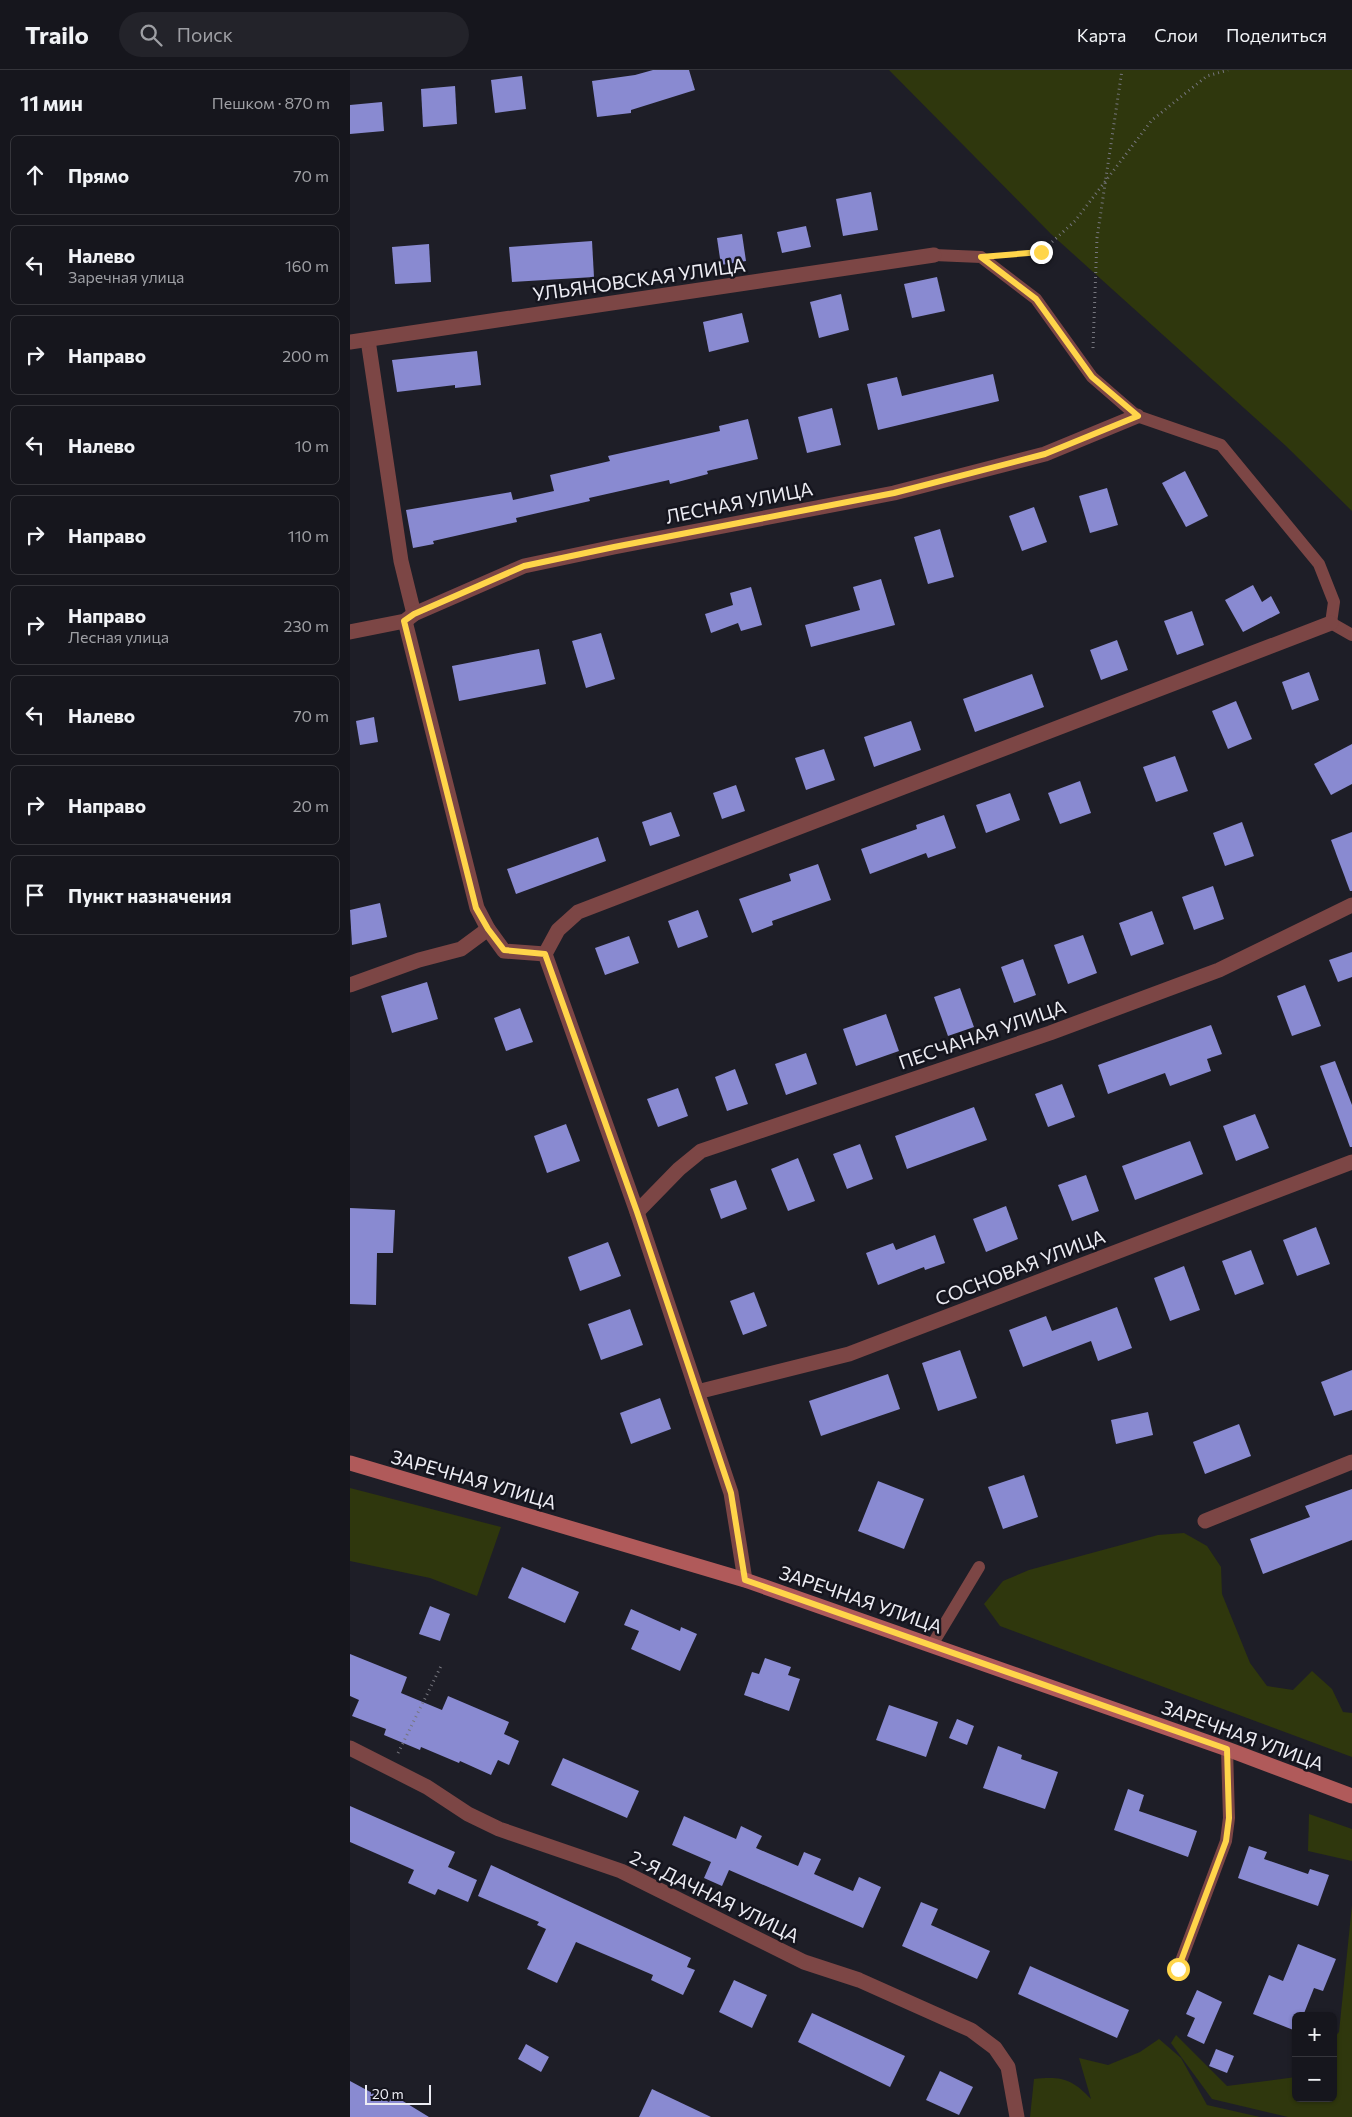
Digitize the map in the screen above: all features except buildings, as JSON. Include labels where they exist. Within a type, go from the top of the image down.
[{"type":"main road","name":"ЗАРЕЧНАЯ УЛИЦА","points":[[350,1463],[745,1580],[1227,1749],[1352,1796]]},
{"type":"street","name":"УЛЬЯНОВСКАЯ УЛИЦА","points":[[350,342],[934,255]]},
{"type":"street","points":[[368,340],[409,618],[476,908],[488,929],[504,950],[545,954]]},
{"type":"street","name":"ЛЕСНАЯ УЛИЦА","points":[[350,632],[409,618],[524,566],[894,493],[1045,454],[1138,416]]},
{"type":"street","points":[[745,1580],[731,1493],[637,1212],[545,954],[558,930],[578,912],[1331,623]]},
{"type":"street","name":"ПЕСЧАНАЯ УЛИЦА","points":[[637,1212],[679,1169],[701,1151],[1050,1033],[1219,970],[1352,905]]},
{"type":"street","points":[[350,985],[419,960],[460,949],[488,929]]},
{"type":"street","name":"СОСНОВАЯ УЛИЦА","points":[[697,1392],[849,1354],[1352,1162]]},
{"type":"street","points":[[1205,1521],[1352,1462]]},
{"type":"street","name":"2-Я ДАЧНАЯ УЛИЦА","points":[[350,1748],[427,1787],[468,1814],[500,1829],[621,1871],[804,1962],[859,1980],[971,2030],[995,2048],[1008,2067],[1017,2117]]},
{"type":"lane","points":[[934,255],[981,257],[1036,299],[1092,377],[1138,416],[1222,445],[1319,564],[1334,602],[1331,623],[1352,636]]},
{"type":"lane","points":[[932,1645],[979,1567]]},
{"type":"lane","points":[[1178,1969],[1226,1841],[1229,1818],[1227,1749]]},
{"type":"path","points":[[1092,377],[1097,238],[1122,70]]},
{"type":"path","points":[[981,257],[1041,252],[1075,221],[1152,120],[1207,76],[1228,70]]},
{"type":"path","points":[[390,1769],[442,1664]]},
{"type":"green space","points":[[889,70],[1352,70],[1352,511],[1286,446],[1051,234]]},
{"type":"green space","points":[[350,1488],[501,1527],[477,1596],[430,1578],[350,1561]]},
{"type":"green space","points":[[1184,1533],[1207,1546],[1221,1567],[1222,1594],[1250,1663],[1267,1686],[1293,1690],[1312,1671],[1332,1689],[1343,1712],[1352,1713],[1352,1757],[1000,1626],[984,1604],[1003,1581],[1029,1570],[1158,1535]]},
{"type":"green space","points":[[1309,1814],[1352,1829],[1352,1861],[1308,1851]]},
{"type":"green space","points":[[1352,1905],[1352,2117],[1288,2117],[1212,2099],[1171,2043],[1176,2035],[1227,2086],[1292,2078],[1292,2102],[1337,2102],[1337,2034],[1339,2032]]},
{"type":"green space","points":[[1159,2039],[1181,2058],[1207,2105],[1260,2117],[1030,2117],[1034,2079],[1052,2078],[1066,2080],[1078,2087],[1091,2099],[1079,2058],[1108,2065],[1140,2052]]},
{"type":"route","points":[[1041,252],[981,257],[1036,299],[1092,377],[1138,416],[1045,454],[894,493],[524,566],[414,614],[404,621],[476,908],[488,929],[504,950],[545,954],[637,1212],[731,1493],[745,1580],[1227,1749],[1229,1818],[1226,1841],[1178,1969]]}]
